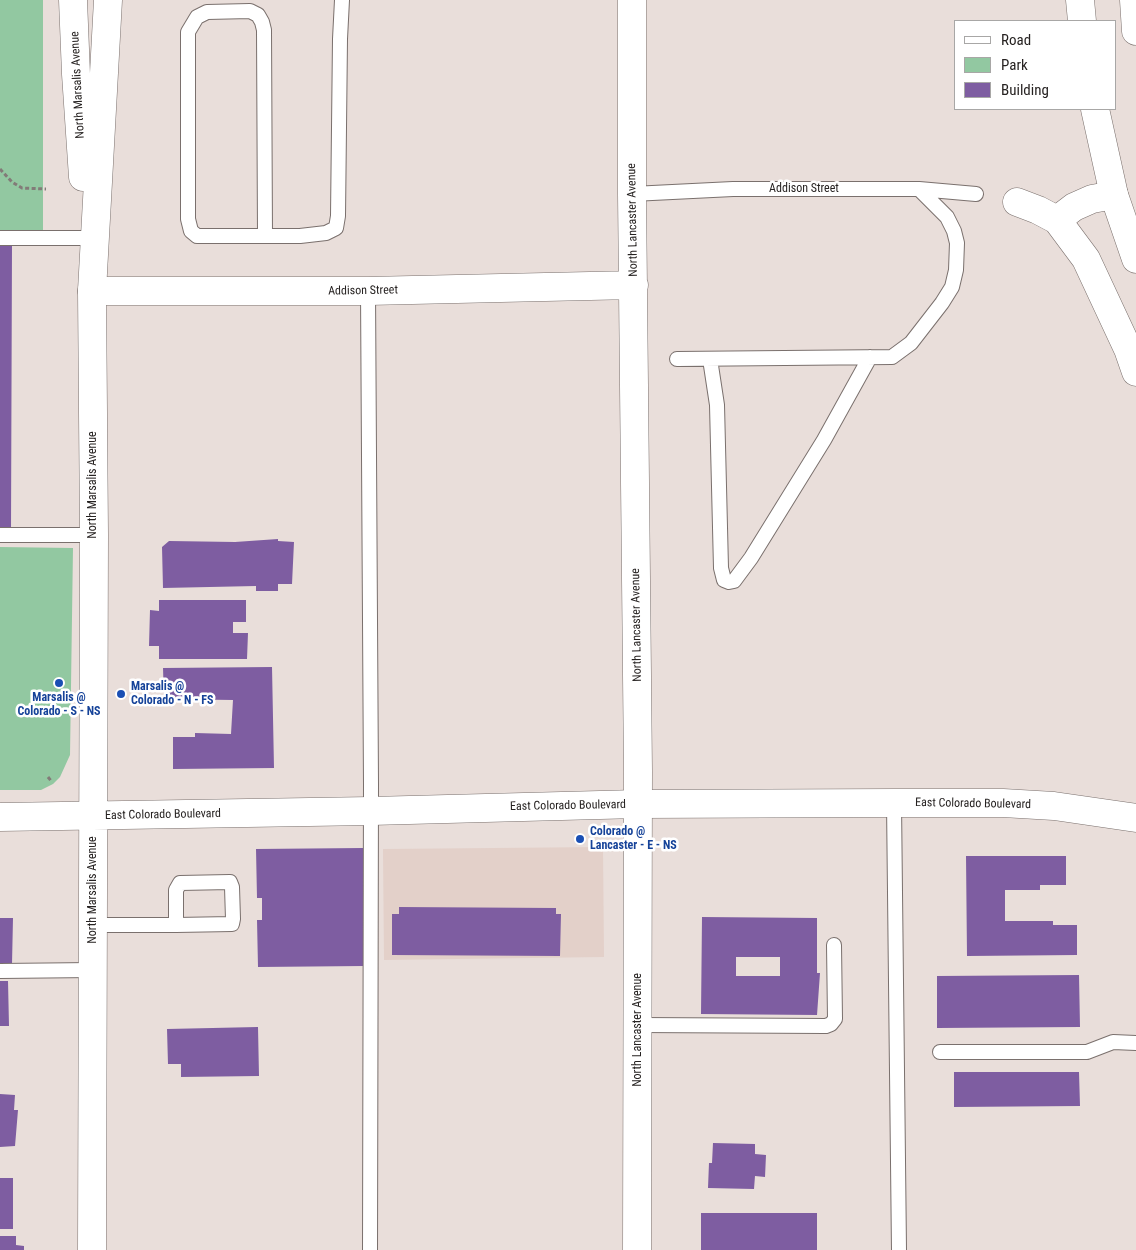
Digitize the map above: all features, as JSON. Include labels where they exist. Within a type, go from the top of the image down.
[{"type":"street","name":"North Marsalis Avenue","points":[[73,0],[76,74],[92,290]]},
{"type":"street","name":"North Marsalis Avenue","points":[[92,1250],[94,535],[92,290],[108,0]]},
{"type":"street","name":"North Lancaster Avenue","points":[[632,0],[638,804],[637,1250]]},
{"type":"street","points":[[1080,0],[1082,20]]},
{"type":"street","points":[[1134,0],[1136,31]]},
{"type":"street","points":[[1095,110],[1114,195],[1136,259]]},
{"type":"street","points":[[1057,220],[1074,207],[1092,199],[1114,195]]},
{"type":"street","points":[[1017,202],[1057,220],[1086,259],[1128,349],[1136,372]]},
{"type":"street","name":"Addison Street","points":[[92,290],[368,291],[634,285]]},
{"type":"street","name":"East Colorado Boulevard","points":[[0,816],[371,811],[638,804],[894,803],[1054,806],[1136,818]]},
{"type":"lane","points":[[265,236],[264,30],[262,22],[258,15],[250,11],[207,12],[197,17],[188,32],[188,219],[191,230],[197,236],[265,236],[300,236],[326,233],[336,228],[338,216],[342,0]]},
{"type":"lane","name":"Addison Street","points":[[632,194],[733,189],[919,189],[976,194]]},
{"type":"lane","points":[[677,359],[892,357],[912,343],[952,287],[957,254],[954,231],[947,217],[919,189]]},
{"type":"lane","points":[[0,238],[88,238]]},
{"type":"lane","points":[[368,291],[371,811],[370,1250]]},
{"type":"lane","points":[[710,359],[717,405],[721,568],[724,580],[729,582],[734,581],[751,558],[824,440],[870,357]]},
{"type":"lane","points":[[0,535],[94,535]]},
{"type":"lane","points":[[894,803],[899,1250]]},
{"type":"lane","points":[[94,925],[176,925],[232,924],[234,919],[230,882],[180,883],[176,890],[176,925]]},
{"type":"lane","points":[[638,1025],[826,1026],[834,1019],[834,944]]},
{"type":"lane","points":[[0,971],[93,970]]},
{"type":"lane","points":[[940,1052],[1087,1052],[1113,1042],[1136,1043]]},
{"type":"path","points":[[0,169],[12,182],[22,188],[46,189]]},
{"type":"path","points":[[48,777],[52,782]]},
{"type":"shaded area","points":[[603,847],[604,957],[384,960],[383,849]]},
{"type":"green space","points":[[0,0],[43,0],[43,231],[0,232]]},
{"type":"green space","points":[[0,547],[73,548],[70,755],[60,777],[53,784],[41,790],[0,790]]},
{"type":"building","points":[[0,244],[12,244],[11,530],[0,530]]},
{"type":"building","points":[[278,539],[278,541],[294,542],[292,584],[278,584],[278,591],[256,591],[256,586],[163,588],[162,547],[169,541],[235,542]]},
{"type":"building","points":[[159,600],[246,600],[246,622],[233,622],[233,633],[248,633],[247,659],[159,659],[159,646],[149,646],[150,610],[159,611]]},
{"type":"building","points":[[272,667],[274,768],[173,769],[173,737],[195,737],[195,733],[231,734],[233,700],[164,699],[163,668]]},
{"type":"building","points":[[363,848],[364,966],[258,967],[257,920],[262,920],[262,898],[257,898],[256,849]]},
{"type":"building","points":[[966,856],[1066,856],[1066,885],[1040,885],[1040,890],[1005,890],[1005,921],[1053,921],[1053,925],[1077,925],[1077,955],[967,956]]},
{"type":"building","points":[[399,907],[556,908],[556,914],[561,914],[560,956],[392,955],[392,914],[399,914]]},
{"type":"building","points":[[702,917],[817,918],[817,973],[820,973],[817,1015],[701,1014]],"holes":[[[736,957],[780,957],[780,976],[736,976]]]},
{"type":"building","points":[[0,918],[13,918],[12,964],[0,964]]},
{"type":"building","points":[[1079,975],[1080,1027],[937,1028],[937,976]]},
{"type":"building","points":[[0,981],[8,981],[9,1026],[0,1026]]},
{"type":"building","points":[[258,1027],[259,1076],[181,1077],[181,1064],[168,1064],[167,1029]]},
{"type":"building","points":[[954,1072],[1079,1072],[1080,1106],[954,1107]]},
{"type":"building","points":[[0,1094],[15,1095],[14,1110],[18,1110],[15,1146],[0,1147]]},
{"type":"building","points":[[713,1143],[755,1144],[755,1154],[766,1155],[765,1177],[755,1176],[754,1189],[708,1188],[709,1163],[712,1163]]},
{"type":"building","points":[[0,1178],[13,1178],[13,1229],[0,1229]]},
{"type":"building","points":[[701,1213],[817,1213],[817,1250],[701,1250]]},
{"type":"building","points":[[0,1236],[16,1236],[16,1245],[24,1246],[24,1250],[0,1250]]},
{"type":"place","name":"Marsalis @ Colorado - S - NS","points":[[59,683]]},
{"type":"place","name":"Marsalis @ Colorado - N - FS","points":[[121,694]]},
{"type":"place","name":"Colorado @ Lancaster - E - NS","points":[[580,839]]}]
